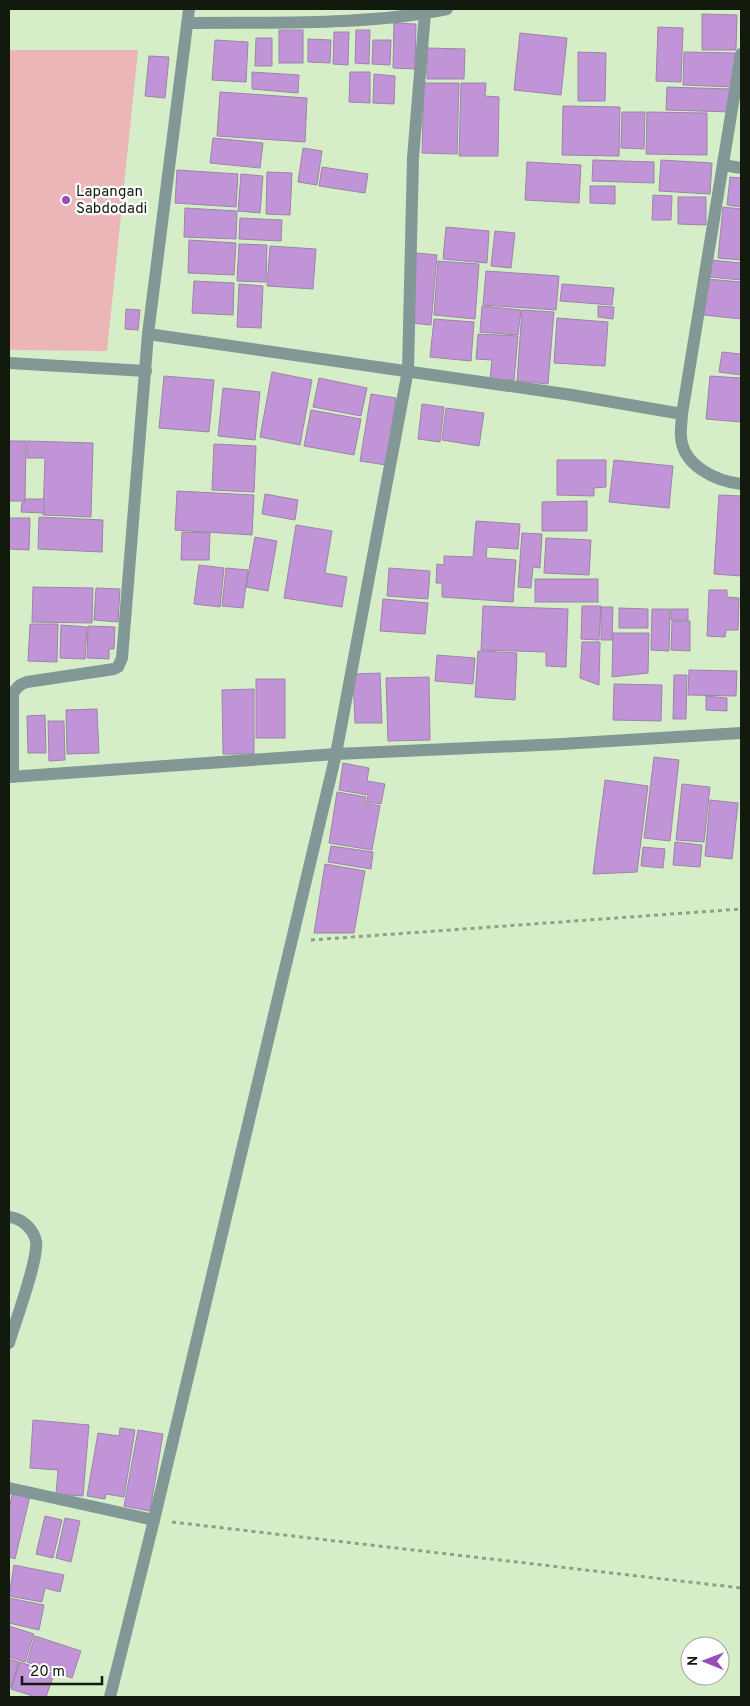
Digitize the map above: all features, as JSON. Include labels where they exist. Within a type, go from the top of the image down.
[{"type":"street","points":[[189,9],[148,334],[122,658],[114,669],[20,684],[13,694],[11,777],[336,754],[562,744],[741,733]]},
{"type":"street","points":[[188,23],[343,20],[412,16],[447,9]]},
{"type":"street","points":[[110,1697],[154,1520],[336,754],[408,370],[413,158],[425,13]]},
{"type":"street","points":[[741,54],[682,414],[681,438],[684,450],[690,461],[699,468],[719,478],[741,484]]},
{"type":"street","points":[[723,165],[741,168]]},
{"type":"street","points":[[148,334],[408,370],[682,414]]},
{"type":"street","points":[[9,363],[146,371]]},
{"type":"street","points":[[9,1217],[24,1222],[31,1230],[36,1241],[35,1256],[9,1343]]},
{"type":"street","points":[[9,1488],[154,1520]]},
{"type":"path","points":[[291,941],[741,909]]},
{"type":"path","points":[[154,1520],[741,1588]]},
{"type":"shaded area","name":"Lapangan Sabdodadi","points":[[9,50],[138,50],[107,351],[9,350]]},
{"type":"building","points":[[702,14],[737,15],[736,50],[702,50]]},
{"type":"building","points":[[394,23],[416,24],[415,69],[393,68]]},
{"type":"building","points":[[658,27],[683,28],[681,82],[656,81]]},
{"type":"building","points":[[279,30],[303,30],[303,63],[279,63]]},
{"type":"building","points":[[356,30],[370,30],[369,64],[355,63]]},
{"type":"building","points":[[334,32],[349,32],[348,65],[333,64]]},
{"type":"building","points":[[520,33],[567,38],[561,95],[514,90]]},
{"type":"building","points":[[256,38],[272,38],[272,66],[255,66]]},
{"type":"building","points":[[308,39],[331,40],[330,63],[308,62]]},
{"type":"building","points":[[215,40],[248,42],[246,82],[212,80]]},
{"type":"building","points":[[373,40],[391,40],[390,65],[372,64]]},
{"type":"building","points":[[427,48],[465,49],[464,79],[427,79]]},
{"type":"building","points":[[578,52],[606,53],[605,101],[578,101]]},
{"type":"building","points":[[684,52],[735,53],[734,87],[683,85]]},
{"type":"building","points":[[149,56],[169,57],[165,98],[145,96]]},
{"type":"building","points":[[252,72],[299,75],[298,93],[252,89]]},
{"type":"building","points":[[350,72],[370,72],[370,103],[349,102]]},
{"type":"building","points":[[374,74],[395,76],[394,104],[373,103]]},
{"type":"building","points":[[424,83],[459,83],[457,154],[422,153]]},
{"type":"building","points":[[461,83],[486,83],[485,96],[499,97],[498,156],[459,156]]},
{"type":"building","points":[[667,87],[732,89],[731,112],[666,110]]},
{"type":"building","points":[[220,92],[307,98],[305,142],[217,136]]},
{"type":"building","points":[[563,106],[620,107],[619,156],[562,155]]},
{"type":"building","points":[[622,112],[645,112],[644,149],[621,148]]},
{"type":"building","points":[[647,112],[707,113],[707,155],[646,154]]},
{"type":"building","points":[[213,138],[263,143],[260,168],[210,163]]},
{"type":"building","points":[[303,148],[322,151],[317,185],[298,182]]},
{"type":"building","points":[[593,160],[654,162],[654,183],[592,181]]},
{"type":"building","points":[[661,160],[712,163],[710,194],[659,191]]},
{"type":"building","points":[[527,162],[581,165],[579,203],[525,200]]},
{"type":"building","points":[[322,167],[368,174],[365,193],[319,186]]},
{"type":"building","points":[[177,170],[238,174],[236,207],[175,203]]},
{"type":"building","points":[[267,172],[292,173],[290,215],[266,214]]},
{"type":"building","points":[[241,174],[263,176],[260,213],[238,211]]},
{"type":"building","points":[[730,177],[741,178],[741,207],[727,205]]},
{"type":"building","points":[[590,186],[615,186],[615,204],[590,203]]},
{"type":"building","points":[[653,195],[672,196],[671,220],[652,220]]},
{"type":"building","points":[[678,197],[706,197],[706,225],[678,224]]},
{"type":"building","points":[[723,207],[741,209],[741,260],[718,258]]},
{"type":"building","points":[[185,208],[237,211],[236,239],[184,237]]},
{"type":"building","points":[[240,218],[282,220],[281,241],[239,239]]},
{"type":"building","points":[[446,227],[489,231],[487,263],[443,259]]},
{"type":"building","points":[[495,231],[515,233],[511,268],[491,266]]},
{"type":"building","points":[[189,240],[236,243],[234,275],[188,273]]},
{"type":"building","points":[[239,244],[267,245],[266,282],[237,281]]},
{"type":"building","points":[[270,246],[316,249],[313,289],[267,286]]},
{"type":"building","points":[[416,253],[437,255],[431,325],[410,323]]},
{"type":"building","points":[[711,260],[741,263],[741,280],[710,277]]},
{"type":"building","points":[[438,261],[479,264],[475,319],[434,315]]},
{"type":"building","points":[[486,271],[559,276],[556,310],[483,305]]},
{"type":"building","points":[[707,279],[741,282],[741,319],[704,315]]},
{"type":"building","points":[[194,281],[234,283],[233,315],[192,313]]},
{"type":"building","points":[[239,284],[263,286],[261,328],[237,327]]},
{"type":"building","points":[[562,284],[614,288],[612,305],[560,301]]},
{"type":"building","points":[[482,306],[521,310],[518,335],[480,332]]},
{"type":"building","points":[[598,306],[614,307],[613,319],[598,317]]},
{"type":"building","points":[[126,309],[140,310],[138,330],[125,329]]},
{"type":"building","points":[[522,310],[554,312],[548,384],[517,381]]},
{"type":"building","points":[[557,318],[608,322],[605,366],[554,363]]},
{"type":"building","points":[[434,319],[474,322],[471,361],[430,357]]},
{"type":"building","points":[[478,334],[518,336],[514,380],[490,379],[492,360],[476,359]]},
{"type":"building","points":[[722,352],[741,354],[741,375],[719,372]]},
{"type":"building","points":[[272,372],[312,380],[300,445],[260,437]]},
{"type":"building","points":[[164,376],[214,380],[209,432],[159,428]]},
{"type":"building","points":[[710,376],[741,378],[741,422],[706,419]]},
{"type":"building","points":[[319,378],[367,388],[361,416],[313,407]]},
{"type":"building","points":[[223,388],[260,392],[255,440],[218,436]]},
{"type":"building","points":[[371,394],[396,398],[386,465],[360,461]]},
{"type":"building","points":[[422,404],[444,407],[440,442],[418,439]]},
{"type":"building","points":[[446,408],[484,413],[479,446],[442,440]]},
{"type":"building","points":[[311,410],[361,419],[354,455],[304,446]]},
{"type":"building","points":[[9,441],[26,441],[25,501],[9,501]]},
{"type":"building","points":[[27,441],[93,443],[91,517],[43,515],[45,458],[27,458]]},
{"type":"building","points":[[214,444],[256,446],[254,492],[212,490]]},
{"type":"building","points":[[557,460],[606,460],[606,487],[594,488],[594,496],[557,495]]},
{"type":"building","points":[[614,460],[673,466],[669,508],[609,502]]},
{"type":"building","points":[[177,491],[254,495],[252,535],[175,530]]},
{"type":"building","points":[[265,494],[298,500],[295,520],[262,514]]},
{"type":"building","points":[[719,495],[741,496],[741,576],[714,574]]},
{"type":"building","points":[[25,499],[44,499],[44,513],[21,512],[22,502],[25,502]]},
{"type":"building","points":[[587,501],[587,531],[542,531],[542,502]]},
{"type":"building","points":[[39,517],[103,520],[102,552],[38,549]]},
{"type":"building","points":[[9,518],[30,518],[29,550],[9,549]]},
{"type":"building","points":[[476,521],[520,524],[518,549],[487,547],[486,558],[516,560],[513,602],[442,597],[442,583],[436,583],[437,564],[444,565],[444,556],[473,557]]},
{"type":"building","points":[[296,525],[332,531],[325,573],[347,577],[342,607],[284,598]]},
{"type":"building","points":[[182,532],[210,533],[209,560],[181,560]]},
{"type":"building","points":[[522,533],[542,534],[540,568],[533,567],[531,588],[518,587]]},
{"type":"building","points":[[255,537],[277,541],[268,591],[246,587]]},
{"type":"building","points":[[546,538],[591,540],[589,575],[544,573]]},
{"type":"building","points":[[199,565],[224,568],[220,607],[194,604]]},
{"type":"building","points":[[226,568],[248,570],[243,608],[222,606]]},
{"type":"building","points":[[389,568],[430,571],[428,599],[387,596]]},
{"type":"building","points":[[535,579],[598,579],[598,602],[535,602]]},
{"type":"building","points":[[33,587],[93,588],[92,623],[32,622]]},
{"type":"building","points":[[96,588],[120,589],[118,622],[94,620]]},
{"type":"building","points":[[709,590],[727,590],[727,597],[739,598],[738,630],[726,630],[725,637],[707,636]]},
{"type":"building","points":[[383,599],[428,603],[425,634],[380,631]]},
{"type":"building","points":[[483,606],[568,609],[566,667],[546,666],[546,652],[481,650]]},
{"type":"building","points":[[582,606],[601,606],[599,640],[581,639]]},
{"type":"building","points":[[601,607],[613,607],[612,640],[601,640]]},
{"type":"building","points":[[619,608],[648,609],[648,628],[619,628]]},
{"type":"building","points":[[652,609],[670,609],[669,651],[651,650]]},
{"type":"building","points":[[671,609],[688,609],[688,620],[671,620]]},
{"type":"building","points":[[672,621],[690,621],[690,651],[671,650]]},
{"type":"building","points":[[30,624],[58,624],[57,662],[28,661]]},
{"type":"building","points":[[61,625],[87,627],[85,659],[60,658]]},
{"type":"building","points":[[88,626],[115,627],[114,649],[109,649],[109,659],[87,658]]},
{"type":"building","points":[[613,633],[649,633],[648,673],[612,677]]},
{"type":"building","points":[[582,642],[600,642],[599,685],[580,678]]},
{"type":"building","points":[[478,651],[517,653],[515,700],[475,697]]},
{"type":"building","points":[[437,655],[475,658],[473,684],[435,681]]},
{"type":"building","points":[[689,670],[737,671],[736,696],[688,695]]},
{"type":"building","points":[[380,673],[382,723],[355,723],[353,674]]},
{"type":"building","points":[[674,675],[687,675],[686,719],[673,719]]},
{"type":"building","points":[[429,677],[430,740],[388,741],[386,678]]},
{"type":"building","points":[[256,679],[285,679],[285,738],[256,738]]},
{"type":"building","points":[[614,684],[662,685],[661,721],[613,720]]},
{"type":"building","points":[[254,689],[254,754],[223,754],[222,690]]},
{"type":"building","points":[[706,696],[727,698],[727,711],[706,710]]},
{"type":"building","points":[[97,709],[99,753],[67,754],[66,710]]},
{"type":"building","points":[[45,715],[46,753],[28,753],[27,716]]},
{"type":"building","points":[[48,721],[64,721],[65,760],[49,761]]},
{"type":"building","points":[[654,757],[679,760],[670,841],[644,838]]},
{"type":"building","points":[[343,763],[369,768],[367,781],[385,784],[381,804],[367,802],[368,795],[339,790]]},
{"type":"building","points":[[605,780],[648,786],[637,872],[593,874]]},
{"type":"building","points":[[682,784],[710,787],[704,842],[676,840]]},
{"type":"building","points":[[337,792],[366,797],[365,803],[380,806],[372,850],[329,843]]},
{"type":"building","points":[[710,800],[738,803],[732,859],[705,856]]},
{"type":"building","points":[[675,842],[702,845],[700,867],[673,865]]},
{"type":"building","points":[[331,846],[373,852],[371,869],[328,862]]},
{"type":"building","points":[[643,847],[665,849],[663,868],[641,866]]},
{"type":"building","points":[[325,864],[365,871],[354,933],[314,933]]},
{"type":"building","points":[[33,1420],[89,1425],[83,1496],[56,1494],[58,1470],[30,1468]]},
{"type":"building","points":[[120,1428],[135,1430],[124,1497],[106,1494],[105,1499],[87,1496],[98,1433],[119,1436]]},
{"type":"building","points":[[138,1430],[163,1434],[150,1511],[124,1506]]},
{"type":"building","points":[[13,1491],[30,1496],[15,1559],[9,1557],[9,1508]]},
{"type":"building","points":[[45,1516],[62,1520],[53,1558],[36,1554]]},
{"type":"building","points":[[65,1518],[80,1521],[71,1562],[56,1558]]},
{"type":"building","points":[[14,1565],[64,1575],[60,1592],[45,1588],[42,1602],[9,1596]]},
{"type":"building","points":[[9,1598],[44,1605],[39,1630],[9,1623]]},
{"type":"building","points":[[9,1626],[34,1634],[25,1662],[9,1657]]},
{"type":"building","points":[[35,1636],[81,1651],[72,1678],[27,1662]]},
{"type":"building","points":[[9,1659],[19,1662],[11,1687],[9,1686]]},
{"type":"building","points":[[20,1662],[54,1674],[46,1697],[36,1697],[11,1689]]},
{"type":"place","name":"Lapangan Sabdodadi","points":[[66,200]]}]
